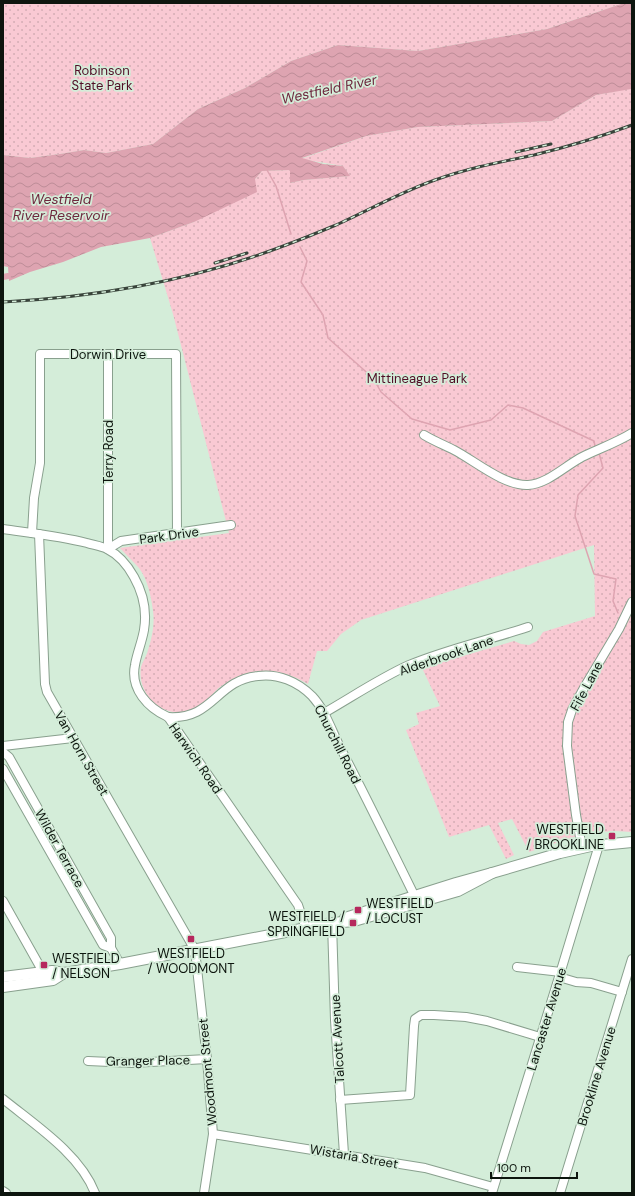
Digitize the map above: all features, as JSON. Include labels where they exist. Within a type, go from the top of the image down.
[{"type":"main road","points":[[3,977],[52,971],[64,973],[306,929],[332,923],[351,915],[416,899],[458,891],[492,873],[539,858],[599,845],[632,842]]},
{"type":"main road","points":[[3,987],[53,980],[64,973]]},
{"type":"street","name":"Dorwin Drive","points":[[35,534],[34,498],[40,463],[40,354],[176,354],[177,534]]},
{"type":"street","name":"Terry Road","points":[[108,354],[108,549]]},
{"type":"street","points":[[424,435],[482,466],[491,474],[514,483],[529,485],[545,480],[578,459],[632,433]]},
{"type":"street","name":"Park Drive","points":[[108,549],[121,541],[231,525]]},
{"type":"street","name":"Harwich Road","points":[[3,529],[79,541],[108,549],[127,566],[136,580],[143,598],[145,624],[135,666],[136,686],[142,697],[149,705],[159,713],[168,717],[298,905],[306,929]]},
{"type":"street","name":"Van Horn Street","points":[[35,534],[46,687],[48,694],[195,950]]},
{"type":"street","name":"Fife Lane","points":[[582,848],[567,746],[568,722],[572,710],[620,629],[632,602]]},
{"type":"street","name":"Alderbrook Lane","points":[[324,713],[409,665],[528,627]]},
{"type":"street","name":"Churchill Road","points":[[168,717],[187,717],[196,713],[209,705],[226,688],[237,681],[249,677],[269,675],[286,679],[304,689],[316,700],[324,713],[333,734],[416,899]]},
{"type":"street","points":[[3,746],[73,738]]},
{"type":"street","name":"Wilder Terrace","points":[[3,752],[9,757],[111,938],[111,948],[120,964]]},
{"type":"street","name":"Wilder Terrace","points":[[3,769],[103,945],[111,948]]},
{"type":"street","points":[[34,823],[43,818]]},
{"type":"street","name":"Lancaster Avenue","points":[[492,1190],[599,845]]},
{"type":"street","points":[[70,886],[79,881]]},
{"type":"street","points":[[3,901],[43,972]]},
{"type":"street","name":"Talcott Avenue","points":[[332,923],[335,1020],[344,1154]]},
{"type":"street","name":"Woodmont Street","points":[[195,950],[207,1059],[213,1134],[204,1193]]},
{"type":"street","name":"Brookline Avenue","points":[[560,1193],[632,959]]},
{"type":"street","points":[[517,967],[560,974],[576,982],[591,983],[622,992]]},
{"type":"street","points":[[340,1100],[410,1095],[414,1026],[418,1016],[434,1015],[474,1018],[540,1037]]},
{"type":"street","name":"Granger Place","points":[[88,1061],[132,1063],[207,1059]]},
{"type":"street","points":[[3,1099],[68,1154],[87,1178],[95,1193]]},
{"type":"street","name":"Wistaria Street","points":[[213,1134],[424,1168],[492,1190]]},
{"type":"green space","name":"Robinson State Park","points":[[3,3],[624,3],[547,29],[418,51],[338,45],[291,61],[245,88],[198,109],[153,144],[106,153],[84,150],[30,158],[3,155]]},
{"type":"green space","name":"Mittineague Park","points":[[632,88],[632,832],[615,831],[586,833],[529,852],[512,819],[498,823],[514,855],[506,859],[489,825],[449,837],[406,730],[419,724],[416,713],[440,706],[422,668],[514,641],[529,645],[537,641],[543,632],[595,616],[594,545],[361,620],[341,634],[327,651],[317,651],[308,684],[286,674],[264,671],[253,672],[231,680],[220,687],[204,704],[191,711],[181,713],[171,712],[154,703],[146,693],[141,680],[141,667],[151,641],[153,630],[154,616],[150,594],[147,583],[137,565],[120,548],[229,533],[173,314],[150,238],[194,222],[255,179],[262,171],[290,170],[290,183],[304,180],[349,176],[343,166],[301,159],[366,136],[418,127],[552,121],[596,95]]},
{"type":"water","name":"Westfield River Reservoir","points":[[624,3],[632,3],[631,89],[596,95],[552,121],[418,127],[366,136],[302,158],[323,164],[343,166],[350,176],[304,180],[290,183],[290,170],[262,171],[255,179],[257,192],[194,222],[150,238],[101,247],[9,281],[8,267],[3,266],[3,155],[30,158],[84,150],[106,153],[153,144],[198,109],[245,88],[291,61],[338,45],[418,51],[547,29]]},
{"type":"waterway","points":[[267,170],[276,186],[291,234]]},
{"type":"waterway","points":[[300,247],[307,261],[301,282],[323,315],[328,338],[373,378],[381,392],[412,419],[450,430],[491,420],[508,405],[523,408],[594,441],[595,446]]},
{"type":"waterway","points":[[3,277],[8,276]]},
{"type":"waterway","points":[[599,453],[603,468],[578,495],[575,516],[594,574],[616,579],[613,601],[618,613]]},
{"type":"railway","points":[[3,302],[73,296],[142,286],[211,270],[245,260],[307,237],[435,180],[472,169],[559,149],[632,125]]},
{"type":"railway","points":[[516,152],[551,144]]},
{"type":"railway","points":[[215,263],[247,253]]},
{"type":"place","name":"WESTFIELD / BROOKLINE","points":[[612,836]]},
{"type":"place","name":"WESTFIELD / LOCUST","points":[[358,910]]},
{"type":"place","name":"WESTFIELD / SPRINGFIELD","points":[[353,923]]},
{"type":"place","name":"WESTFIELD / WOODMONT","points":[[191,939]]},
{"type":"place","name":"WESTFIELD / NELSON","points":[[44,965]]},
{"type":"water label","name":"Westfield River","points":[[329,89]]}]
